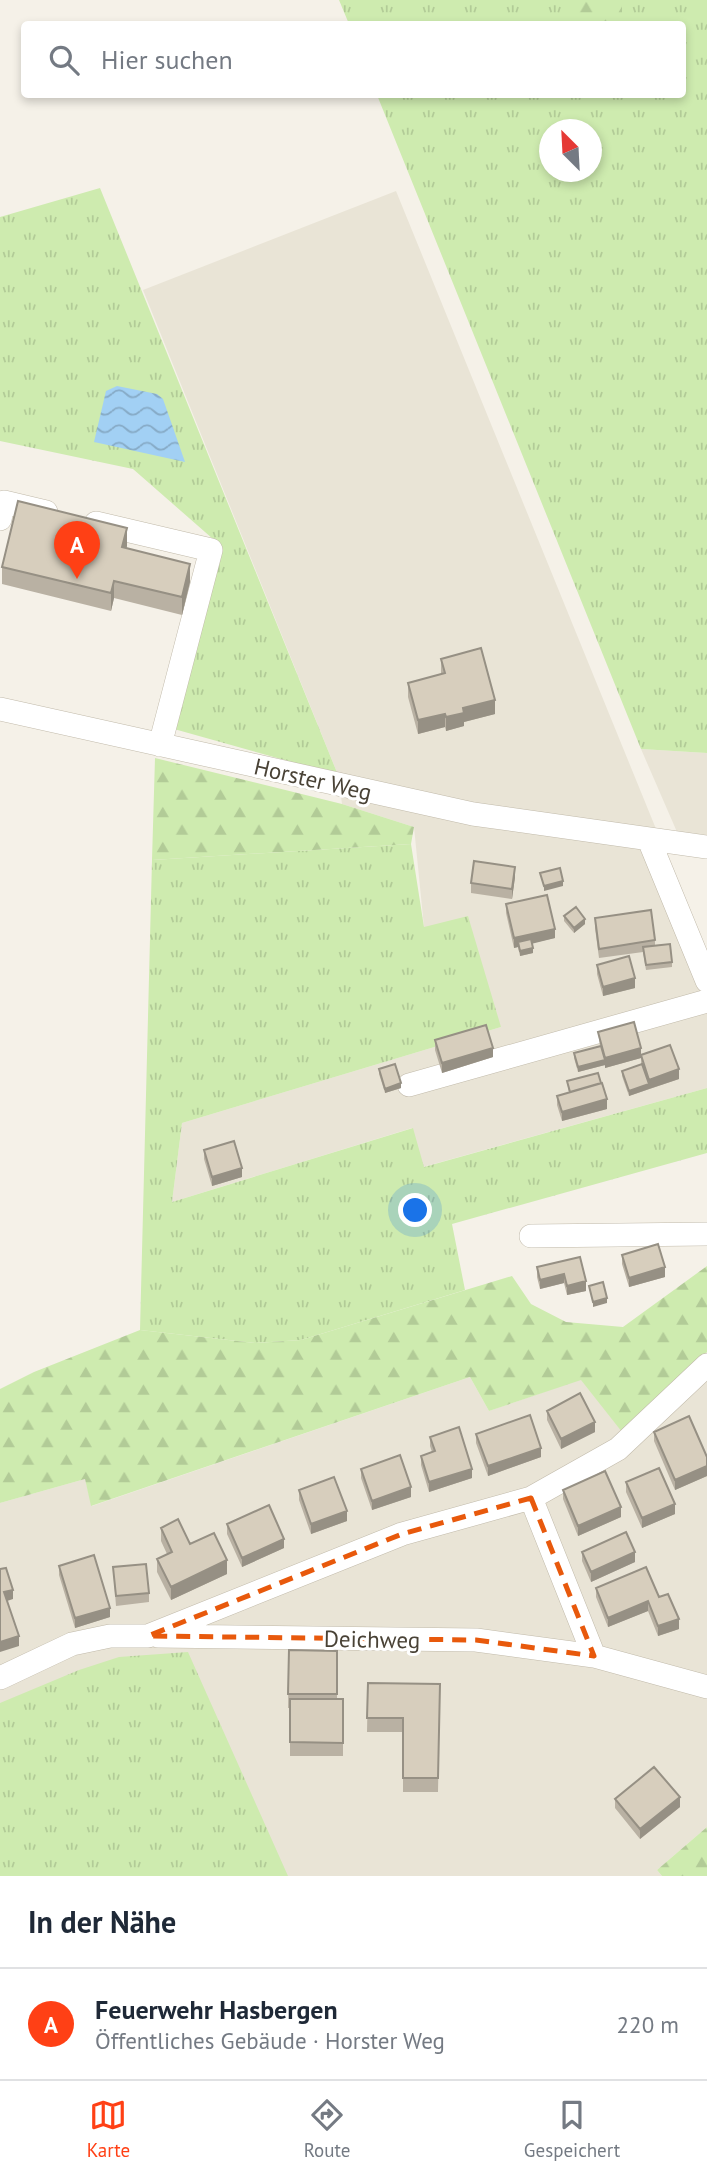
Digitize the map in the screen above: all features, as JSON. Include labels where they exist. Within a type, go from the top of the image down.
[{"type":"street","points":[[0,519],[4,502],[211,550],[160,745]]},
{"type":"street","name":"Horster Weg","points":[[0,709],[473,814],[707,847]]},
{"type":"street","points":[[638,838],[707,981]]},
{"type":"street","points":[[409,1085],[707,1001]]},
{"type":"street","points":[[531,1236],[707,1234]]},
{"type":"street","name":"Deichweg","points":[[148,1636],[402,1534],[531,1498],[618,1449],[707,1365]]},
{"type":"street","points":[[531,1498],[594,1656]]},
{"type":"street","name":"Deichweg","points":[[0,1678],[72,1644],[110,1636],[476,1640],[594,1656],[707,1687]]},
{"type":"highlighted area","points":[[531,1498],[594,1656],[476,1640],[148,1636],[402,1534]]},
{"type":"shaded area","points":[[396,191],[707,954],[707,1088],[423,1167],[412,1128],[172,1202],[182,1123],[501,1027],[424,927],[414,827],[342,804],[338,775],[143,290]]},
{"type":"shaded area","points":[[641,749],[707,753],[707,835],[677,832]]},
{"type":"shaded area","points":[[707,1352],[707,1827],[657,1870],[662,1876],[0,1876],[0,1503],[85,1479],[92,1506],[470,1377],[489,1411],[581,1379],[622,1431]]},
{"type":"green space","points":[[339,0],[707,0],[707,753],[641,749],[378,98],[686,98],[686,21],[348,21]]},
{"type":"green space","points":[[573,0],[622,0],[622,21],[570,21]]},
{"type":"green space","points":[[100,188],[338,775],[174,729],[221,546],[133,469],[0,441],[0,217]]},
{"type":"green space","points":[[155,758],[342,804],[414,827],[411,844],[152,860]]},
{"type":"green space","points":[[411,844],[424,927],[468,916],[501,1027],[182,1123],[172,1202],[413,1128],[424,1167],[707,1088],[707,1153],[452,1224],[465,1290],[301,1340],[255,1343],[140,1330],[152,860]]},
{"type":"green space","points":[[707,1266],[707,1352],[622,1432],[581,1380],[489,1411],[470,1377],[91,1506],[85,1479],[0,1503],[0,1389],[34,1372],[140,1330],[255,1343],[301,1340],[512,1276],[531,1304],[566,1322],[623,1327]]},
{"type":"green space","points":[[188,1652],[288,1876],[0,1876],[0,1703],[79,1670],[119,1657]]},
{"type":"green space","points":[[707,1827],[707,1876],[662,1876],[657,1870]]},
{"type":"water","points":[[117,386],[157,394],[163,399],[185,462],[94,442],[106,391]]},
{"type":"building","points":[[18,501],[127,528],[122,547],[190,564],[182,597],[114,581],[111,593],[2,567]]},
{"type":"building","points":[[481,648],[495,700],[463,708],[464,713],[418,720],[408,683],[445,673],[441,659]]},
{"type":"building","points":[[474,861],[515,867],[512,889],[471,883]]},
{"type":"building","points":[[560,868],[563,881],[544,886],[540,873]]},
{"type":"building","points":[[547,895],[555,929],[514,938],[506,904]]},
{"type":"building","points":[[576,907],[585,919],[574,928],[564,916]]},
{"type":"building","points":[[651,910],[655,940],[599,949],[595,918]]},
{"type":"building","points":[[531,939],[533,948],[520,951],[518,942]]},
{"type":"building","points":[[670,944],[672,962],[646,965],[643,947]]},
{"type":"building","points":[[629,956],[635,978],[603,987],[597,965]]},
{"type":"building","points":[[634,1022],[641,1048],[605,1058],[598,1032]]},
{"type":"building","points":[[486,1025],[493,1048],[442,1063],[435,1040]]},
{"type":"building","points":[[670,1045],[679,1069],[649,1080],[641,1055]]},
{"type":"building","points":[[601,1046],[605,1060],[578,1067],[574,1053]]},
{"type":"building","points":[[395,1064],[401,1083],[385,1089],[379,1069]]},
{"type":"building","points":[[642,1064],[649,1084],[629,1091],[622,1071]]},
{"type":"building","points":[[598,1073],[601,1083],[570,1092],[567,1081]]},
{"type":"building","points":[[602,1083],[607,1099],[562,1112],[557,1096]]},
{"type":"building","points":[[234,1141],[242,1168],[212,1177],[204,1150]]},
{"type":"building","points":[[658,1244],[665,1267],[629,1278],[622,1255]]},
{"type":"building","points":[[580,1257],[586,1281],[567,1286],[564,1274],[540,1280],[537,1267]]},
{"type":"building","points":[[603,1282],[607,1298],[593,1302],[589,1286]]},
{"type":"building","points":[[580,1393],[595,1422],[561,1439],[547,1411]]},
{"type":"building","points":[[530,1415],[541,1448],[488,1466],[476,1434]]},
{"type":"building","points":[[689,1416],[707,1457],[707,1466],[675,1480],[654,1432]]},
{"type":"building","points":[[459,1427],[472,1469],[429,1482],[421,1456],[435,1451],[430,1437]]},
{"type":"building","points":[[400,1455],[411,1487],[372,1501],[361,1469]]},
{"type":"building","points":[[659,1468],[675,1504],[642,1518],[626,1482]]},
{"type":"building","points":[[605,1471],[621,1507],[578,1526],[563,1490]]},
{"type":"building","points":[[334,1477],[347,1511],[311,1524],[299,1490]]},
{"type":"building","points":[[269,1505],[284,1539],[242,1558],[227,1524]]},
{"type":"building","points":[[178,1519],[190,1544],[214,1533],[227,1560],[171,1587],[157,1559],[172,1552],[161,1528]]},
{"type":"building","points":[[626,1532],[635,1552],[591,1572],[582,1552]]},
{"type":"building","points":[[94,1555],[110,1608],[75,1618],[59,1566]]},
{"type":"building","points":[[146,1564],[149,1593],[116,1596],[113,1567]]},
{"type":"building","points":[[646,1567],[659,1597],[668,1594],[679,1619],[658,1626],[648,1601],[608,1618],[596,1588]]},
{"type":"building","points":[[6,1568],[13,1590],[4,1592],[19,1636],[0,1642],[0,1569]]},
{"type":"building","points":[[289,1650],[337,1651],[337,1694],[288,1694]]},
{"type":"building","points":[[368,1683],[440,1684],[438,1778],[403,1778],[403,1718],[367,1718]]},
{"type":"building","points":[[290,1699],[343,1699],[343,1743],[290,1742]]},
{"type":"building","points":[[654,1767],[680,1797],[640,1829],[615,1799]]},
{"type":"place","name":"Feuerwehr Hasbergen","points":[[77,579]]}]
